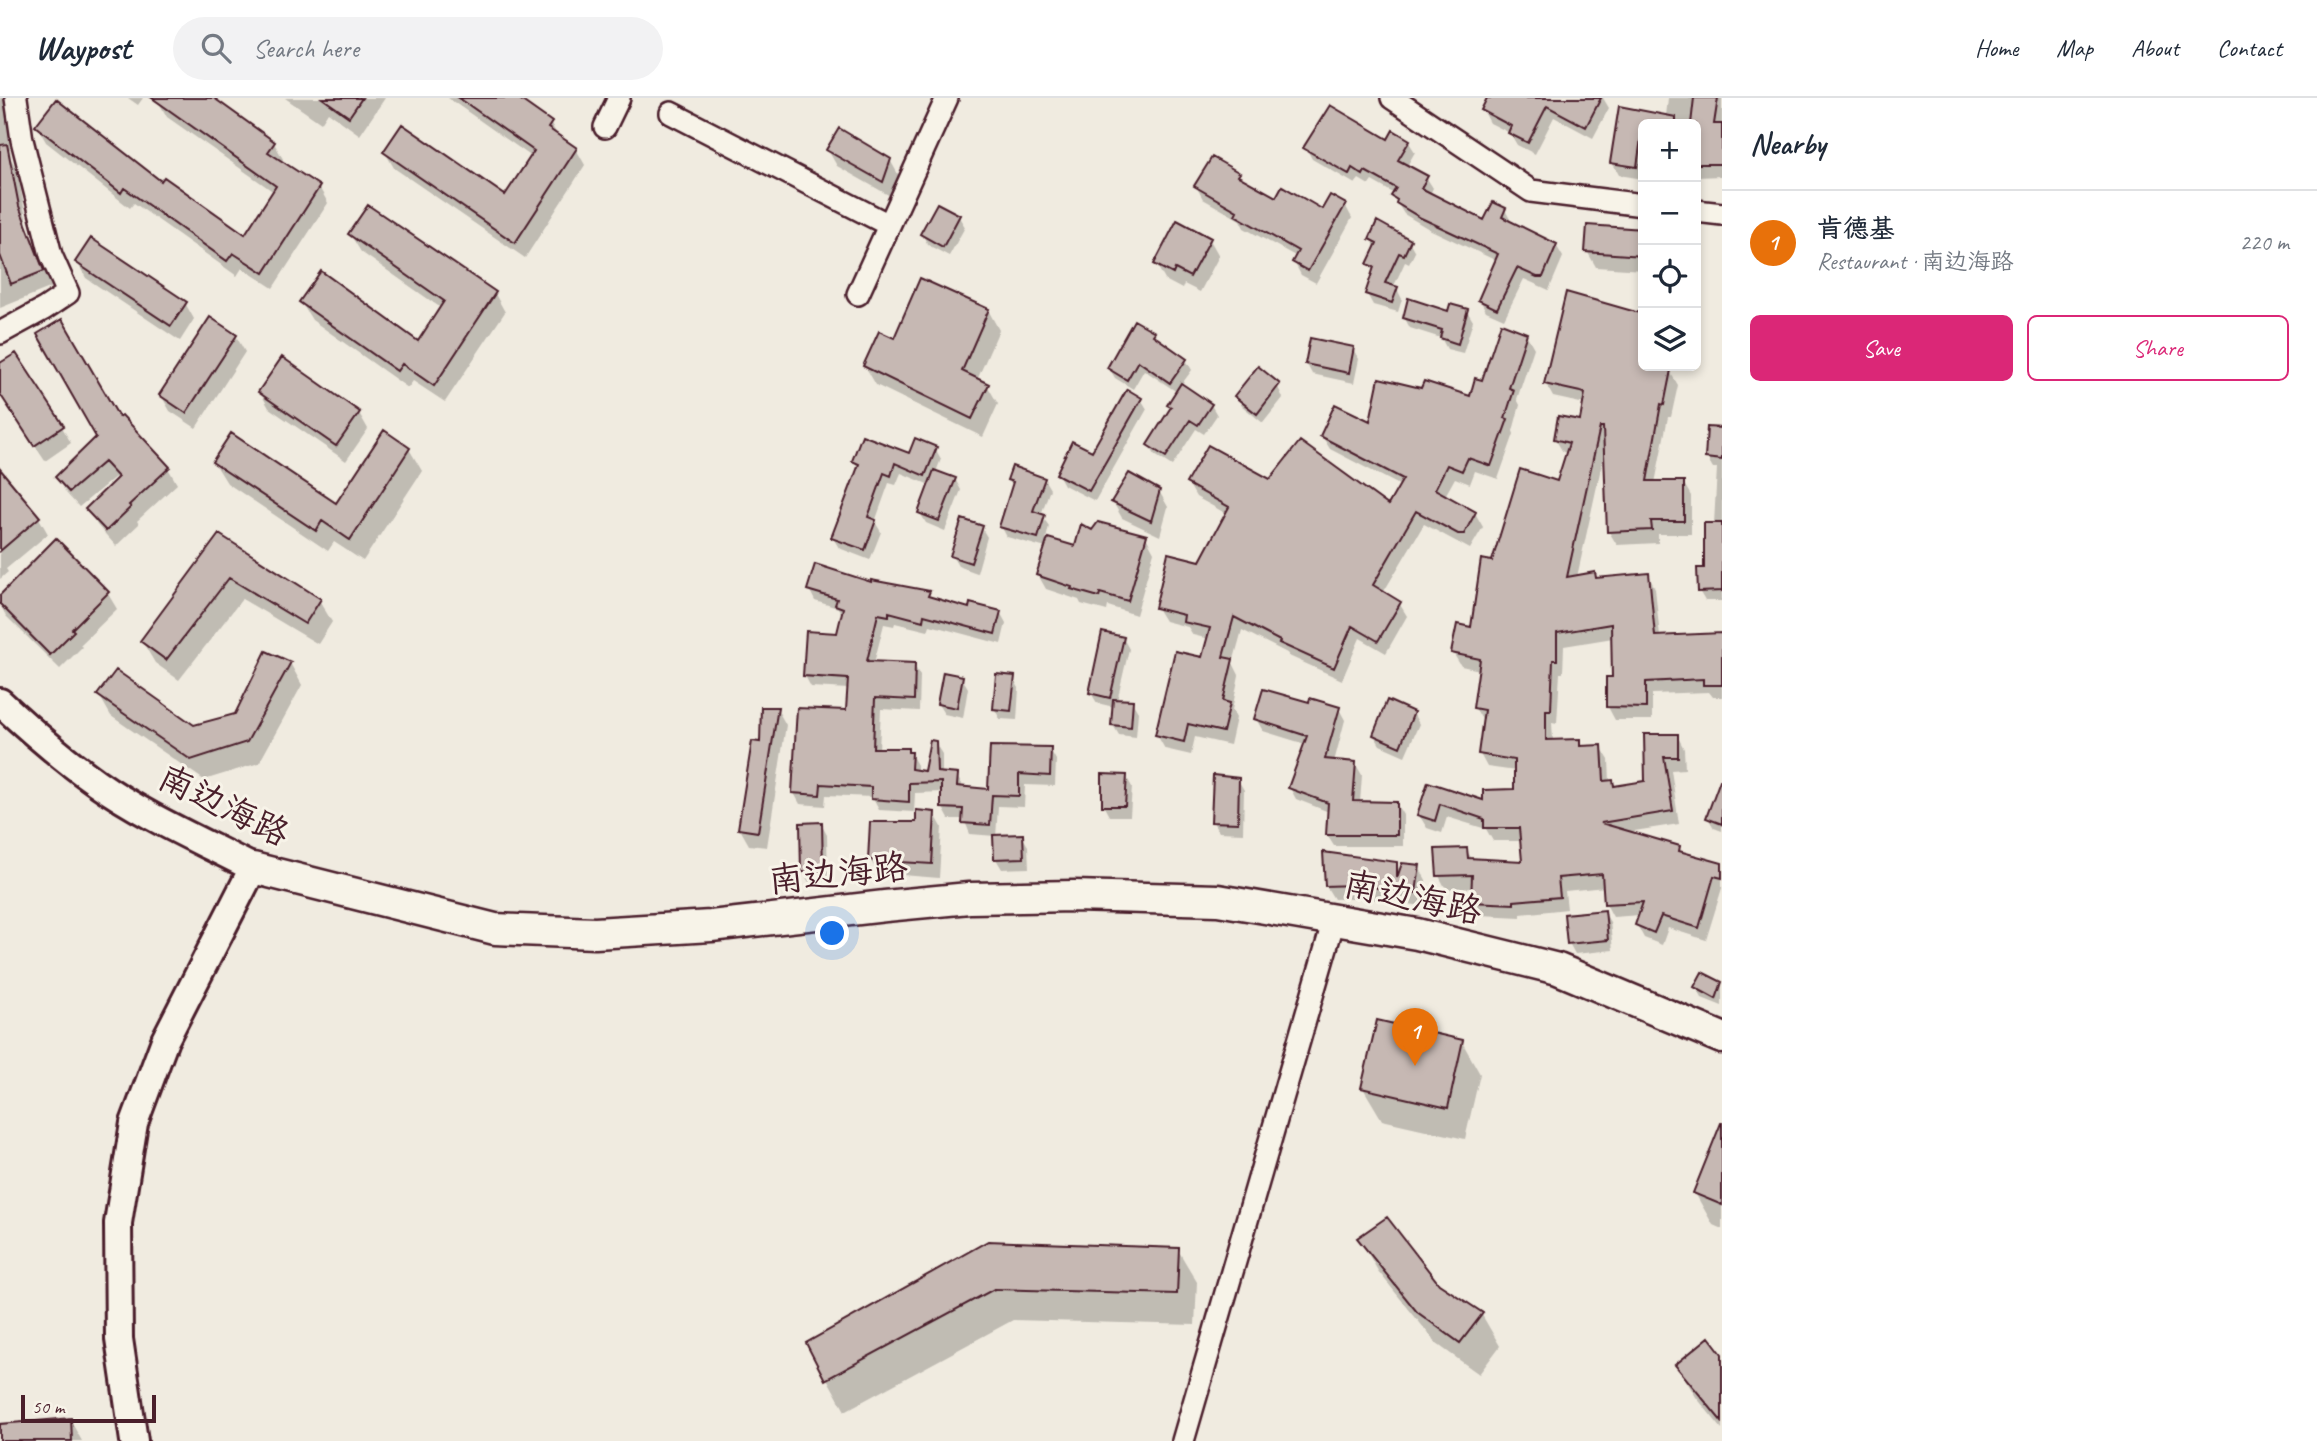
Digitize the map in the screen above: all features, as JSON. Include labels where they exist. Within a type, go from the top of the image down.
[{"type":"main road","name":"南边海路","points":[[253,868],[495,929],[608,932],[711,926],[885,905],[969,898],[1074,896],[1218,900],[1417,934],[1558,969],[1722,1038]]},
{"type":"street","points":[[0,333],[68,293],[51,256],[22,141],[16,98]]},
{"type":"street","points":[[605,127],[619,98]]},
{"type":"street","points":[[858,294],[947,98]]},
{"type":"street","points":[[1392,98],[1531,191],[1638,204]]},
{"type":"street","points":[[671,113],[889,225]]},
{"type":"street","points":[[1701,212],[1722,214]]},
{"type":"street","name":"南边海路","points":[[0,702],[97,783],[172,827],[253,868]]},
{"type":"street","points":[[134,1441],[119,1339],[118,1223],[134,1123],[165,1040],[253,868]]},
{"type":"street","points":[[1183,1441],[1334,920]]},
{"type":"building","points":[[152,98],[214,98],[275,142],[268,152],[320,186],[264,273],[233,253],[227,261],[124,188],[121,193],[35,126],[56,99],[161,181],[164,177],[245,234],[276,186]]},
{"type":"building","points":[[322,98],[362,98],[349,117]]},
{"type":"building","points":[[459,98],[518,98],[552,122],[548,128],[577,148],[515,243],[383,152],[402,124],[505,195],[534,151]]},
{"type":"building","points":[[1487,98],[1601,98],[1586,127],[1547,106],[1528,143],[1508,133],[1511,126],[1481,110]]},
{"type":"building","points":[[1694,98],[1718,98],[1714,124],[1722,124],[1722,164],[1701,164],[1701,119],[1692,119]]},
{"type":"building","points":[[1330,105],[1388,139],[1393,130],[1410,140],[1398,160],[1428,176],[1421,188],[1484,220],[1493,202],[1506,208],[1502,217],[1557,244],[1543,277],[1517,268],[1497,309],[1478,300],[1498,254],[1421,218],[1396,203],[1397,200],[1391,196],[1396,188],[1365,171],[1363,175],[1352,168],[1349,174],[1303,148]]},
{"type":"building","points":[[1619,106],[1676,117],[1638,119],[1637,167],[1610,163]]},
{"type":"building","points":[[839,128],[891,159],[883,182],[826,150]]},
{"type":"building","points":[[7,144],[19,206],[44,271],[11,284],[0,255],[0,145]]},
{"type":"building","points":[[1212,157],[1240,173],[1238,176],[1276,197],[1282,186],[1322,209],[1330,195],[1346,204],[1308,271],[1292,262],[1298,251],[1235,215],[1237,211],[1194,186]]},
{"type":"building","points":[[937,203],[960,215],[943,247],[920,234]]},
{"type":"building","points":[[368,205],[496,292],[434,386],[402,364],[397,371],[299,302],[321,271],[418,341],[444,301],[348,234]]},
{"type":"building","points":[[1177,220],[1211,238],[1190,277],[1175,269],[1173,274],[1154,264]]},
{"type":"building","points":[[1377,221],[1411,240],[1404,255],[1399,253],[1385,283],[1398,287],[1392,303],[1365,294],[1374,267],[1367,264],[1377,243],[1369,239]]},
{"type":"building","points":[[1587,225],[1638,229],[1638,256],[1585,252]]},
{"type":"building","points":[[91,238],[187,302],[171,326],[75,262]]},
{"type":"building","points":[[920,278],[989,309],[962,371],[989,384],[972,419],[863,366],[879,331],[894,338]]},
{"type":"building","points":[[1566,292],[1638,313],[1638,371],[1671,371],[1664,405],[1661,404],[1647,481],[1684,481],[1684,521],[1651,521],[1652,530],[1607,532],[1603,427],[1600,427],[1567,577],[1595,572],[1596,578],[1649,573],[1655,636],[1722,633],[1722,685],[1703,685],[1703,679],[1646,682],[1646,708],[1606,707],[1606,677],[1612,677],[1611,624],[1557,633],[1551,710],[1546,710],[1546,740],[1580,739],[1580,746],[1602,745],[1604,781],[1613,780],[1614,786],[1645,781],[1644,734],[1678,734],[1678,757],[1664,757],[1673,811],[1601,823],[1680,846],[1679,851],[1722,863],[1722,878],[1714,876],[1699,928],[1661,916],[1654,933],[1635,925],[1643,902],[1604,904],[1602,874],[1558,878],[1560,897],[1514,901],[1514,904],[1471,902],[1472,875],[1437,876],[1435,849],[1467,848],[1468,858],[1522,861],[1519,828],[1484,828],[1484,819],[1440,804],[1435,821],[1417,815],[1428,782],[1483,800],[1483,790],[1514,789],[1514,760],[1478,754],[1484,710],[1473,708],[1480,659],[1451,653],[1457,624],[1471,627],[1481,559],[1492,561],[1520,469],[1557,481],[1569,443],[1554,439],[1558,416],[1580,420],[1585,393],[1544,384]]},
{"type":"building","points":[[1408,298],[1448,311],[1450,304],[1468,309],[1458,344],[1440,338],[1442,330],[1403,318]]},
{"type":"building","points":[[210,317],[237,335],[186,413],[159,395]]},
{"type":"building","points":[[62,319],[119,417],[122,415],[170,467],[129,505],[131,507],[106,531],[85,509],[118,477],[104,462],[69,492],[55,477],[96,437],[37,334]]},
{"type":"building","points":[[1134,320],[1155,332],[1153,335],[1187,359],[1170,383],[1138,361],[1127,380],[1107,368]]},
{"type":"building","points":[[1501,323],[1527,333],[1509,388],[1514,390],[1505,418],[1508,419],[1491,466],[1468,458],[1462,471],[1447,465],[1435,489],[1476,512],[1464,534],[1458,534],[1416,511],[1373,585],[1401,602],[1378,641],[1352,626],[1334,668],[1279,643],[1280,641],[1234,617],[1223,657],[1233,659],[1223,701],[1230,703],[1223,732],[1188,724],[1184,742],[1155,735],[1175,651],[1202,657],[1210,628],[1183,622],[1184,615],[1155,608],[1168,553],[1200,561],[1229,507],[1186,483],[1208,445],[1270,479],[1300,441],[1388,505],[1403,479],[1320,436],[1335,404],[1370,421],[1379,378],[1421,388],[1424,381],[1470,396],[1475,378],[1482,380]]},
{"type":"building","points":[[1310,338],[1354,347],[1349,373],[1305,364]]},
{"type":"building","points":[[16,353],[64,426],[34,446],[0,394],[0,363]]},
{"type":"building","points":[[282,357],[360,412],[336,446],[258,392]]},
{"type":"building","points":[[1258,366],[1280,384],[1257,414],[1234,396]]},
{"type":"building","points":[[1181,383],[1212,404],[1198,425],[1190,420],[1166,457],[1147,445],[1171,407],[1167,405]]},
{"type":"building","points":[[1127,389],[1142,398],[1089,491],[1056,474],[1072,441],[1092,451]]},
{"type":"building","points":[[1707,427],[1722,428],[1722,460],[1705,458]]},
{"type":"building","points":[[384,430],[410,448],[350,540],[322,521],[316,531],[212,462],[231,433],[336,503]]},
{"type":"building","points":[[862,435],[909,453],[915,438],[937,447],[925,476],[895,463],[891,476],[884,473],[868,517],[876,520],[865,550],[831,538],[859,464],[852,461]]},
{"type":"building","points":[[1012,466],[1045,478],[1033,511],[1045,515],[1038,538],[999,527],[1013,482],[1007,480]]},
{"type":"building","points":[[0,469],[40,517],[0,551]]},
{"type":"building","points":[[934,470],[956,478],[939,521],[918,513]]},
{"type":"building","points":[[1129,473],[1160,490],[1151,521],[1111,502]]},
{"type":"building","points":[[962,519],[983,526],[971,563],[950,556]]},
{"type":"building","points":[[1098,522],[1147,535],[1128,601],[1100,593],[1099,597],[1036,575],[1048,538],[1075,546],[1081,524],[1092,530]]},
{"type":"building","points":[[1704,523],[1722,523],[1722,591],[1698,592],[1697,568],[1704,568]]},
{"type":"building","points":[[219,534],[321,599],[305,624],[229,578],[166,660],[140,641]]},
{"type":"building","points":[[56,538],[109,592],[50,655],[0,604],[0,595]]},
{"type":"building","points":[[815,564],[871,582],[930,591],[928,596],[969,608],[970,603],[1001,611],[995,634],[924,615],[923,621],[889,612],[889,616],[878,614],[867,661],[915,663],[914,700],[875,698],[873,748],[908,748],[908,752],[912,752],[911,769],[924,771],[930,740],[936,741],[937,772],[958,774],[957,786],[988,789],[990,746],[1051,747],[1050,776],[1019,774],[1019,796],[992,795],[990,825],[962,823],[963,809],[941,808],[941,782],[909,783],[909,802],[871,799],[871,787],[821,784],[820,795],[792,793],[797,708],[846,710],[848,679],[803,676],[806,631],[837,633],[843,608],[835,605],[837,599],[807,590]]},
{"type":"building","points":[[1102,632],[1124,637],[1110,698],[1089,693]]},
{"type":"building","points":[[266,651],[291,662],[247,742],[191,760],[97,695],[116,670],[194,725],[235,714]]},
{"type":"building","points":[[943,672],[963,676],[957,708],[937,704]]},
{"type":"building","points":[[996,674],[1015,676],[1011,711],[993,709]]},
{"type":"building","points":[[1263,689],[1309,702],[1310,698],[1340,707],[1325,759],[1356,762],[1353,801],[1397,802],[1397,835],[1326,835],[1328,803],[1288,788],[1307,736],[1254,719]]},
{"type":"building","points":[[1113,699],[1133,700],[1131,727],[1111,725]]},
{"type":"building","points":[[1387,700],[1414,712],[1400,747],[1373,735]]},
{"type":"building","points":[[761,707],[778,707],[758,832],[738,829],[752,741],[760,742]]},
{"type":"building","points":[[1102,774],[1127,775],[1125,806],[1102,806]]},
{"type":"building","points":[[1213,775],[1239,778],[1238,823],[1211,822]]},
{"type":"building","points":[[1722,780],[1722,824],[1706,818]]},
{"type":"building","points":[[916,810],[935,812],[932,864],[868,860],[870,822],[916,822]]},
{"type":"building","points":[[822,822],[823,872],[801,872],[800,823]]},
{"type":"building","points":[[1023,834],[1024,858],[994,859],[993,835]]},
{"type":"building","points":[[1323,852],[1397,862],[1397,878],[1402,863],[1420,865],[1416,893],[1355,885],[1325,886]]},
{"type":"building","points":[[1605,910],[1608,940],[1567,944],[1564,914]]},
{"type":"building","points":[[1702,972],[1722,982],[1716,999],[1694,987]]},
{"type":"building","points":[[1377,1020],[1463,1040],[1448,1108],[1361,1088]]},
{"type":"building","points":[[1722,1123],[1722,1205],[1693,1193]]},
{"type":"building","points":[[1387,1217],[1439,1284],[1483,1313],[1460,1343],[1417,1312],[1357,1238]]},
{"type":"building","points":[[988,1241],[1179,1248],[1177,1294],[994,1289],[825,1380],[806,1343]]},
{"type":"building","points":[[1709,1337],[1722,1354],[1722,1422],[1675,1365]]},
{"type":"building","points":[[71,1418],[72,1441],[0,1441],[0,1424]]},
{"type":"place","name":"肯德基","points":[[1415,1066]]}]
